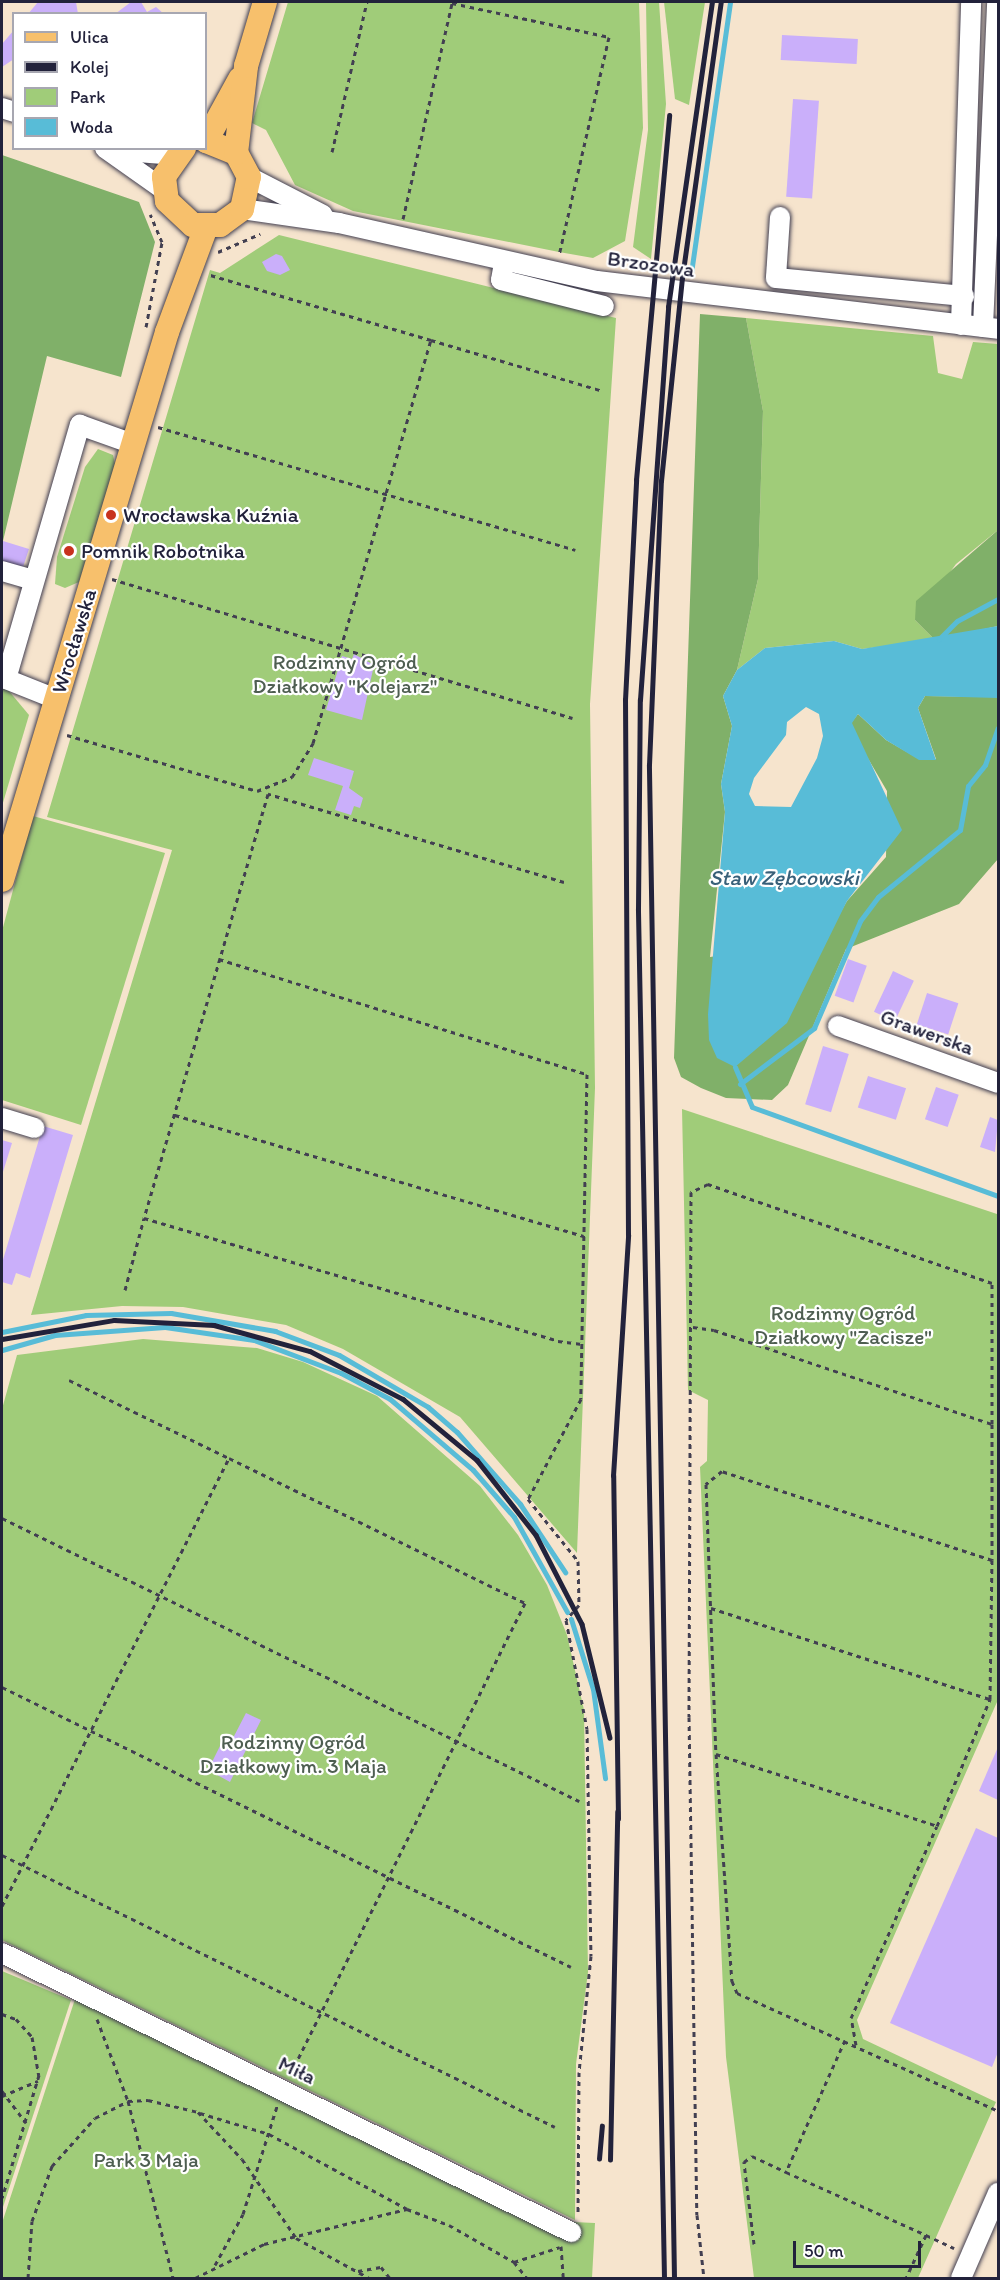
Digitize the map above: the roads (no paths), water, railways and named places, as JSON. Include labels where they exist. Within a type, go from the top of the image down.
[{"type":"main road","points":[[180,152],[164,190],[182,219],[206,227],[220,225],[242,209],[249,177],[236,153],[246,66],[265,2]]},
{"type":"main road","points":[[207,139],[246,66]]},
{"type":"main road","points":[[207,141],[236,153]]},
{"type":"main road","name":"Wrocławska","points":[[167,332],[182,219]]},
{"type":"main road","name":"Wrocławska","points":[[2,880],[167,332],[206,227]]},
{"type":"street","points":[[961,325],[964,296],[971,2]]},
{"type":"street","name":"Brzozowa","points":[[242,209],[339,223],[504,263],[676,292],[991,328],[997,2]]},
{"type":"street","points":[[106,150],[164,190]]},
{"type":"street","points":[[130,150],[180,152]]},
{"type":"street","name":"Brzozowa","points":[[249,177],[339,223]]},
{"type":"street","points":[[780,216],[776,278],[964,296]]},
{"type":"street","points":[[504,263],[501,280],[604,306]]},
{"type":"street","points":[[56,699],[4,680],[80,425],[133,444]]},
{"type":"street","points":[[2,571],[34,580]]},
{"type":"street","name":"Grawerska","points":[[838,1026],[999,1083]]},
{"type":"street","points":[[2,1118],[35,1128]]},
{"type":"street","name":"Miła","points":[[2,1953],[285,2085],[566,2240]]},
{"type":"street","points":[[961,2278],[999,2193]]},
{"type":"water","name":"Staw Zębcowski","points":[[998,626],[998,698],[925,696],[918,708],[936,760],[919,760],[886,740],[858,714],[852,723],[902,830],[847,901],[787,1023],[735,1067],[717,1058],[709,1040],[708,1014],[725,812],[721,784],[732,726],[723,696],[737,670],[765,648],[834,641],[862,649]],"holes":[[[806,707],[819,714],[823,736],[817,758],[791,807],[755,806],[749,794],[754,778],[786,735],[787,722]]]},
{"type":"waterway","points":[[691,273],[730,2]]},
{"type":"waterway","points":[[939,639],[957,621],[998,599]]},
{"type":"waterway","points":[[740,1084],[814,1028],[860,921],[878,897],[960,830],[968,786],[985,765],[998,728]]},
{"type":"waterway","points":[[735,1067],[752,1107],[998,1196]]},
{"type":"waterway","points":[[2,1332],[86,1315],[171,1313],[275,1331],[339,1355],[428,1407],[457,1432],[520,1504],[565,1572]]},
{"type":"waterway","points":[[2,1350],[55,1335],[165,1327],[254,1340],[341,1373],[390,1399],[473,1470],[514,1517],[567,1612]]},
{"type":"waterway","points":[[571,1619],[593,1689],[605,1778]]},
{"type":"railway","points":[[664,2278],[638,909],[640,700],[668,307],[712,2]]},
{"type":"railway","points":[[674,2278],[649,765],[661,481],[682,278],[721,2]]},
{"type":"railway","points":[[618,1819],[613,1476],[628,1235],[625,700],[636,480],[669,115]]},
{"type":"railway","points":[[2,1339],[114,1320],[214,1325],[310,1351],[403,1399],[477,1460],[536,1535],[582,1624],[610,1738]]},
{"type":"railway","points":[[610,2160],[617,1812]]},
{"type":"railway","points":[[599,2159],[602,2126]]},
{"type":"place","name":"Wrocławska Kuźnia","points":[[111,515]]},
{"type":"place","name":"Pomnik Robotnika","points":[[69,551]]},
{"type":"park label","name":"Rodzinny Ogród Działkowy \"Kolejarz\"","points":[[345,674]]},
{"type":"park label","name":"Rodzinny Ogród Działkowy \"Zacisze\"","points":[[843,1325]]},
{"type":"park label","name":"Rodzinny Ogród Działkowy im. 3 Maja","points":[[293,1754]]},
{"type":"park label","name":"Park 3 Maja","points":[[146,2160]]}]
